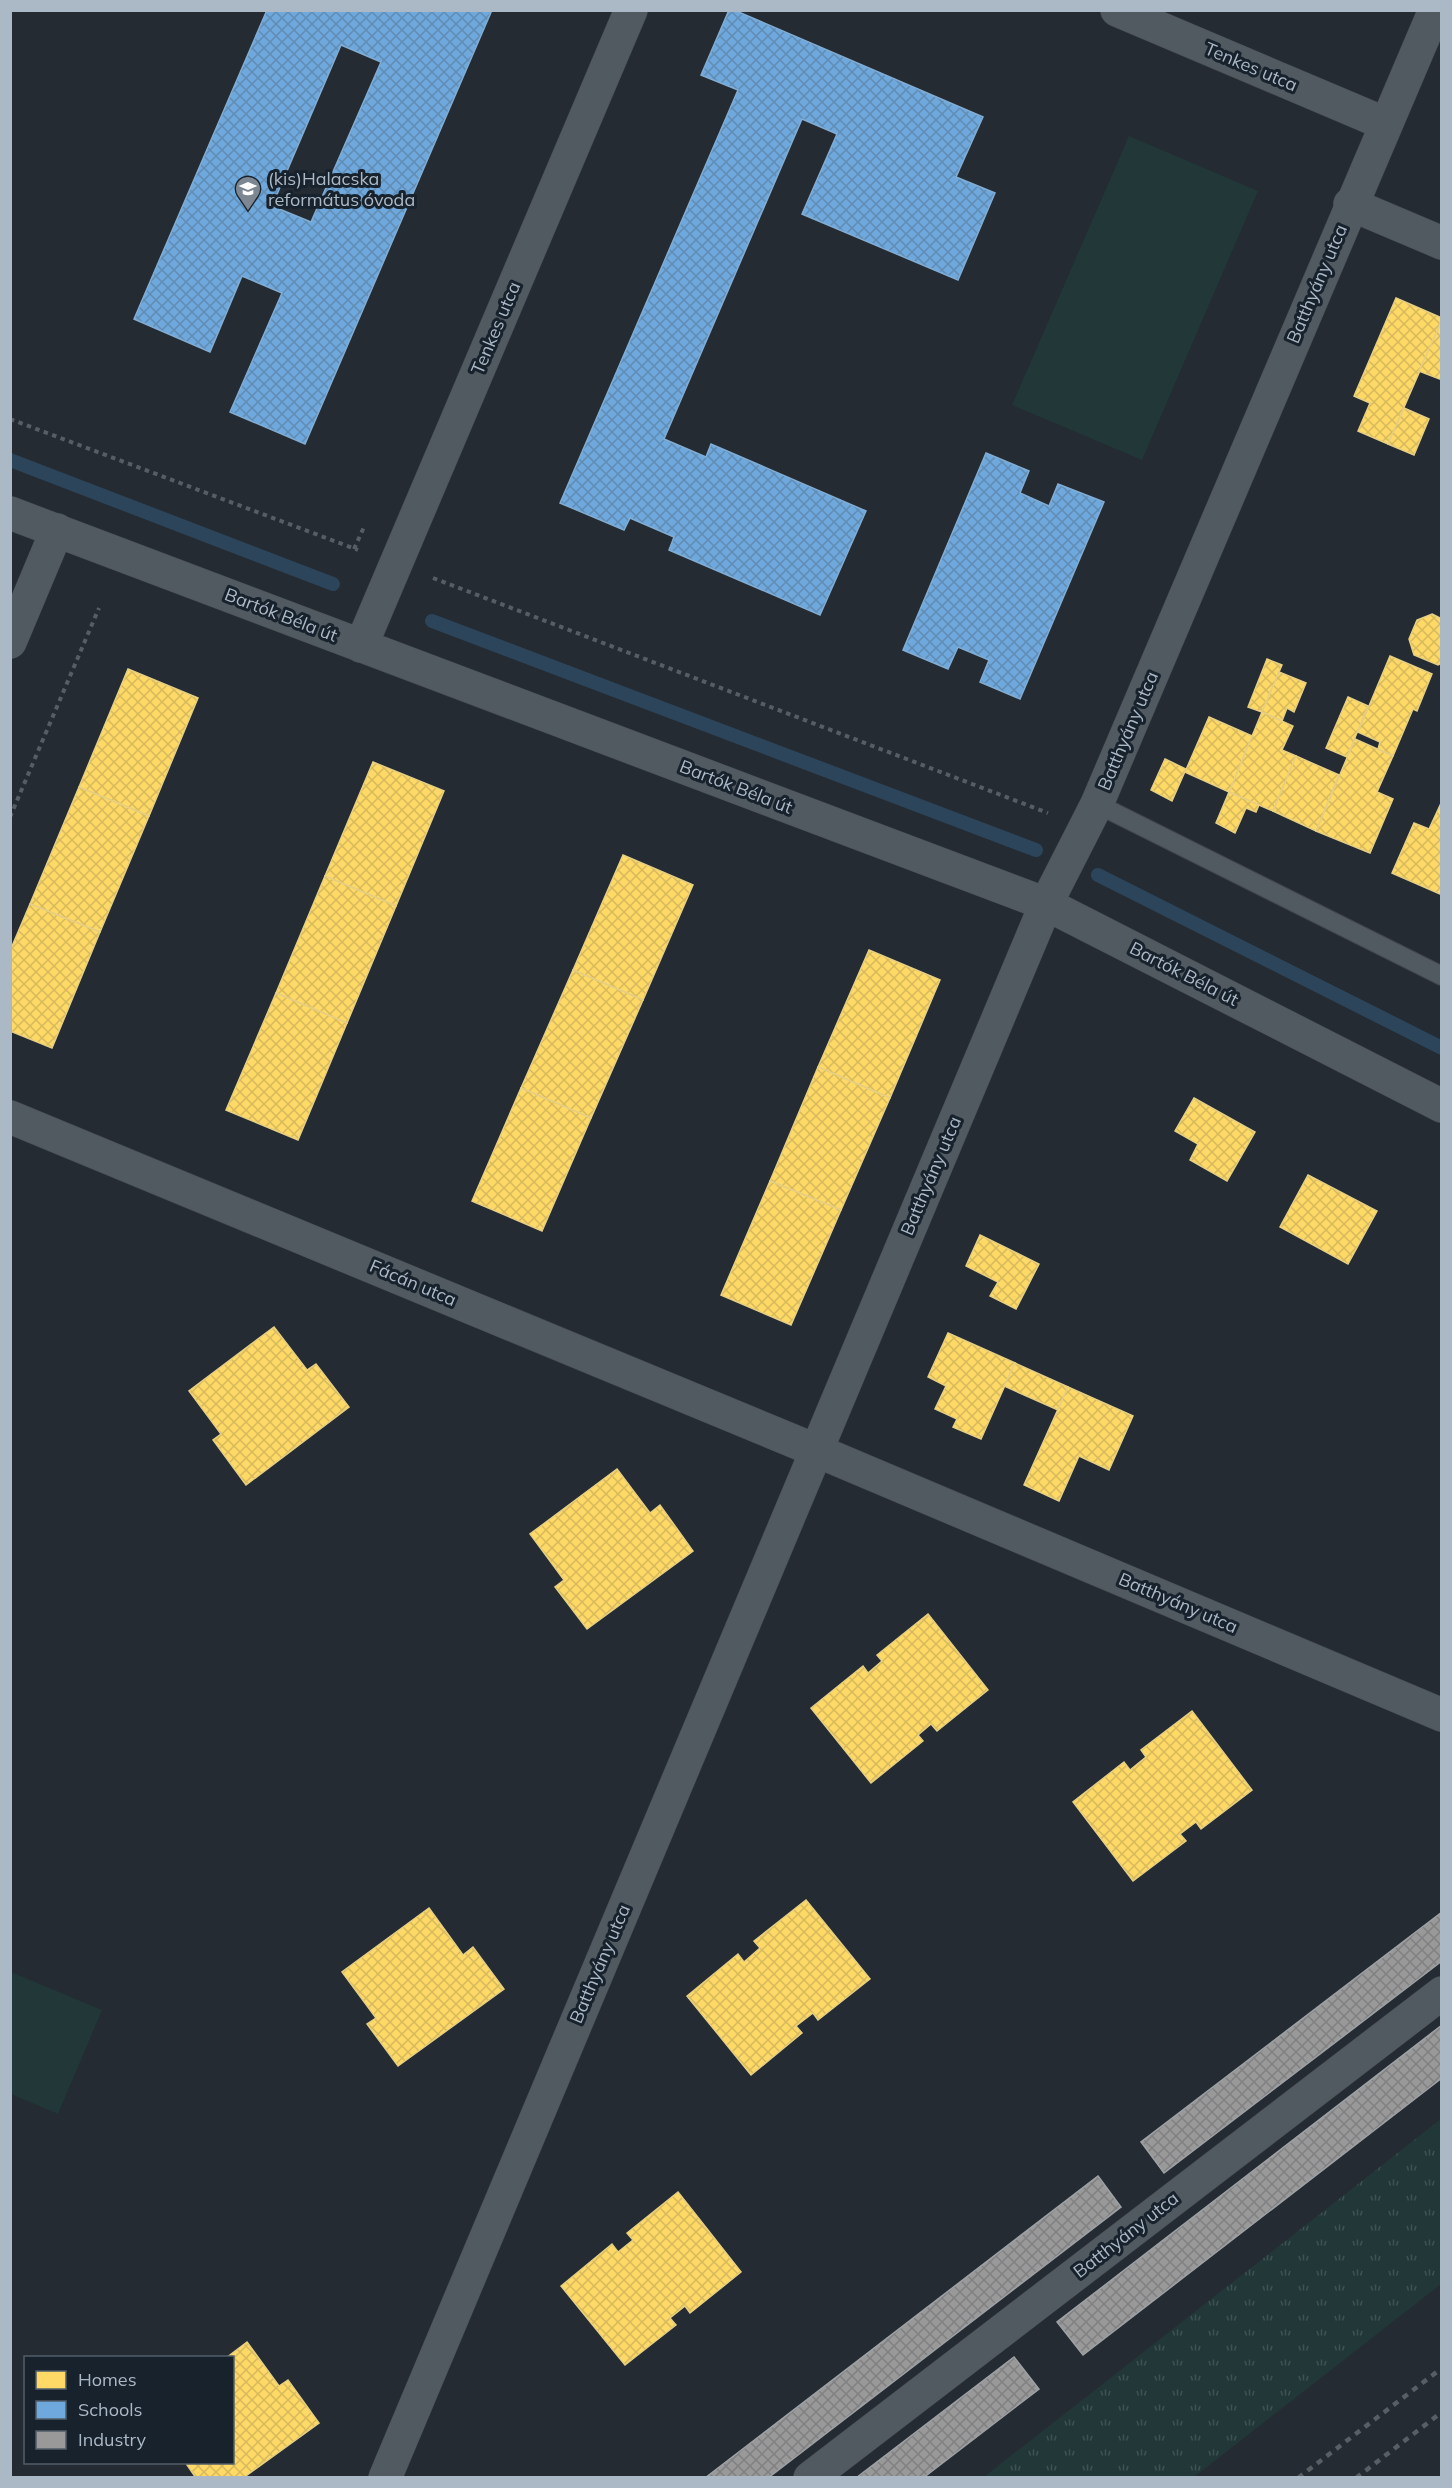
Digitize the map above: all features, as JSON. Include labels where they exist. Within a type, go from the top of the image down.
[{"type":"street","name":"Tenkes utca","points":[[361,646],[631,10]]},
{"type":"street","name":"Tenkes utca","points":[[1117,10],[1386,123]]},
{"type":"street","name":"Batthyány utca","points":[[385,2478],[1046,904],[1097,804],[1350,204],[1435,10]]},
{"type":"street","points":[[1350,204],[1442,243]]},
{"type":"street","name":"Bartók Béla út","points":[[10,513],[1046,904],[1442,1106]]},
{"type":"street","points":[[10,642],[57,530]]},
{"type":"street","name":"Fácán utca","points":[[10,1117],[815,1450]]},
{"type":"street","name":"Batthyány utca","points":[[815,1450],[1442,1715]]},
{"type":"street","name":"Batthyány utca","points":[[810,2478],[1442,1993]]},
{"type":"lane","points":[[1097,804],[1442,976]]},
{"type":"path","points":[[10,420],[396,564],[1052,814],[1097,804]]},
{"type":"path","points":[[10,817],[99,608]]},
{"type":"green space","points":[[1129,136],[1258,191],[1142,460],[1012,405]]},
{"type":"green space","points":[[11,1972],[102,2010],[58,2114],[11,2094]]},
{"type":"green space","points":[[1441,2119],[1441,2284],[1194,2477],[984,2477]]},
{"type":"building: Homes","points":[[1396,298],[1442,318],[1442,320],[1388,444],[1358,431],[1370,403],[1354,396]]},
{"type":"building: Homes","points":[[1442,320],[1442,380],[1419,371]]},
{"type":"building: Homes","points":[[1404,408],[1429,419],[1414,455],[1388,444]]},
{"type":"building: Homes","points":[[1432,614],[1442,619],[1442,663],[1438,665],[1414,655],[1409,639],[1417,620]]},
{"type":"building: Homes","points":[[1390,656],[1432,674],[1417,711],[1413,709],[1393,756],[1378,749],[1380,742],[1358,732]]},
{"type":"building: Homes","points":[[1267,659],[1282,665],[1262,712],[1248,707]]},
{"type":"building: Homes","points":[[128,669],[198,698],[149,816],[79,787]]},
{"type":"building: Homes","points":[[1279,672],[1306,683],[1294,712],[1287,708],[1282,721],[1262,712]]},
{"type":"building: Homes","points":[[1348,697],[1368,706],[1347,757],[1326,748]]},
{"type":"building: Homes","points":[[1262,712],[1293,726],[1282,750],[1296,756],[1273,811],[1229,792]]},
{"type":"building: Homes","points":[[1209,717],[1252,736],[1229,792],[1185,772]]},
{"type":"building: Homes","points":[[1355,739],[1393,756],[1377,792],[1393,799],[1370,853],[1316,831]]},
{"type":"building: Homes","points":[[1296,756],[1339,775],[1316,831],[1273,811]]},
{"type":"building: Homes","points":[[1165,759],[1186,769],[1172,801],[1151,790]]},
{"type":"building: Homes","points":[[373,762],[444,791],[396,906],[325,876]]},
{"type":"building: Homes","points":[[79,787],[149,816],[100,932],[30,904]]},
{"type":"building: Homes","points":[[1229,792],[1259,805],[1256,812],[1246,808],[1235,833],[1216,823]]},
{"type":"building: Homes","points":[[1442,801],[1442,890],[1440,894],[1392,873],[1414,823],[1429,829]]},
{"type":"building: Homes","points":[[623,855],[693,885],[643,1000],[573,970]]},
{"type":"building: Homes","points":[[325,876],[396,906],[347,1023],[276,993]]},
{"type":"building: Homes","points":[[30,904],[100,932],[52,1048],[10,1031],[10,951]]},
{"type":"building: Homes","points":[[869,950],[940,980],[890,1098],[818,1067]]},
{"type":"building: Homes","points":[[573,970],[643,1000],[591,1118],[521,1088]]},
{"type":"building: Homes","points":[[276,993],[347,1023],[298,1140],[226,1110]]},
{"type":"building: Homes","points":[[818,1067],[890,1098],[841,1210],[770,1181]]},
{"type":"building: Homes","points":[[521,1088],[591,1118],[542,1231],[472,1201]]},
{"type":"building: Homes","points":[[1194,1098],[1255,1132],[1227,1181],[1190,1160],[1198,1144],[1175,1131]]},
{"type":"building: Homes","points":[[1308,1175],[1377,1211],[1348,1264],[1280,1227]]},
{"type":"building: Homes","points":[[770,1181],[841,1210],[791,1325],[721,1295]]},
{"type":"building: Homes","points":[[980,1235],[1039,1264],[1016,1309],[990,1296],[998,1282],[966,1266]]},
{"type":"building: Homes","points":[[274,1327],[307,1370],[316,1364],[349,1407],[246,1485],[213,1440],[221,1434],[189,1391]]},
{"type":"building: Homes","points":[[948,1333],[1015,1363],[981,1439],[953,1427],[957,1419],[935,1409],[946,1386],[928,1377]]},
{"type":"building: Homes","points":[[1015,1363],[1068,1387],[1058,1410],[1004,1386]]},
{"type":"building: Homes","points":[[1068,1387],[1133,1416],[1109,1470],[1079,1456],[1059,1501],[1024,1485]]},
{"type":"building: Homes","points":[[617,1469],[650,1513],[660,1505],[693,1551],[587,1629],[555,1587],[564,1580],[530,1534]]},
{"type":"building: Homes","points":[[928,1614],[988,1690],[937,1731],[931,1724],[918,1735],[923,1741],[871,1783],[811,1708],[863,1666],[868,1673],[882,1661],[877,1655]]},
{"type":"building: Homes","points":[[1192,1711],[1252,1790],[1201,1829],[1196,1822],[1180,1834],[1186,1841],[1133,1881],[1073,1802],[1124,1762],[1130,1770],[1146,1757],[1141,1750]]},
{"type":"building: Homes","points":[[806,1900],[870,1979],[818,2020],[813,2013],[796,2026],[802,2033],[751,2075],[687,1996],[738,1954],[744,1962],[760,1948],[754,1941]]},
{"type":"building: Homes","points":[[429,1908],[463,1955],[473,1947],[504,1989],[398,2066],[367,2024],[376,2018],[342,1972]]},
{"type":"building: Homes","points":[[678,2192],[741,2272],[690,2313],[685,2306],[670,2318],[676,2325],[625,2365],[561,2286],[612,2244],[618,2252],[633,2240],[627,2233]]},
{"type":"building: Homes","points":[[247,2342],[279,2386],[288,2380],[319,2423],[243,2478],[196,2478],[186,2464],[234,2464],[234,2356],[229,2356]]},
{"type":"building: Schools","points":[[267,10],[492,10],[305,444],[230,412],[282,293],[242,276],[210,352],[134,319]],"holes":[[[341,45],[381,62],[311,222],[272,206]]]},
{"type":"building: Schools","points":[[729,10],[734,10],[983,117],[956,177],[995,193],[958,280],[802,214],[837,134],[802,119],[664,439],[706,457],[711,444],[866,511],[820,615],[669,550],[674,537],[630,518],[624,530],[560,503],[738,90],[701,75]]},
{"type":"building: Schools","points":[[986,453],[1029,471],[1020,493],[1049,506],[1058,484],[1104,502],[1020,699],[980,682],[989,660],[958,647],[948,669],[903,650]]},
{"type":"building: Industry","points":[[1442,1912],[1442,1961],[1164,2173],[1141,2142]]},
{"type":"building: Industry","points":[[1442,2025],[1442,2078],[1083,2355],[1057,2322]]},
{"type":"building: Industry","points":[[1098,2176],[1121,2207],[768,2478],[705,2478]]},
{"type":"building: Industry","points":[[1014,2357],[1039,2389],[923,2478],[856,2478]]},
{"type":"waterway","points":[[10,460],[333,584]]},
{"type":"waterway","points":[[432,621],[1036,850]]},
{"type":"waterway","points":[[1098,875],[1442,1048]]},
{"type":"railway","points":[[1298,2478],[1442,2368]]},
{"type":"railway","points":[[1356,2478],[1442,2412]]},
{"type":"place","name":"(kis)Halacska református óvoda","points":[[248,212]]}]
